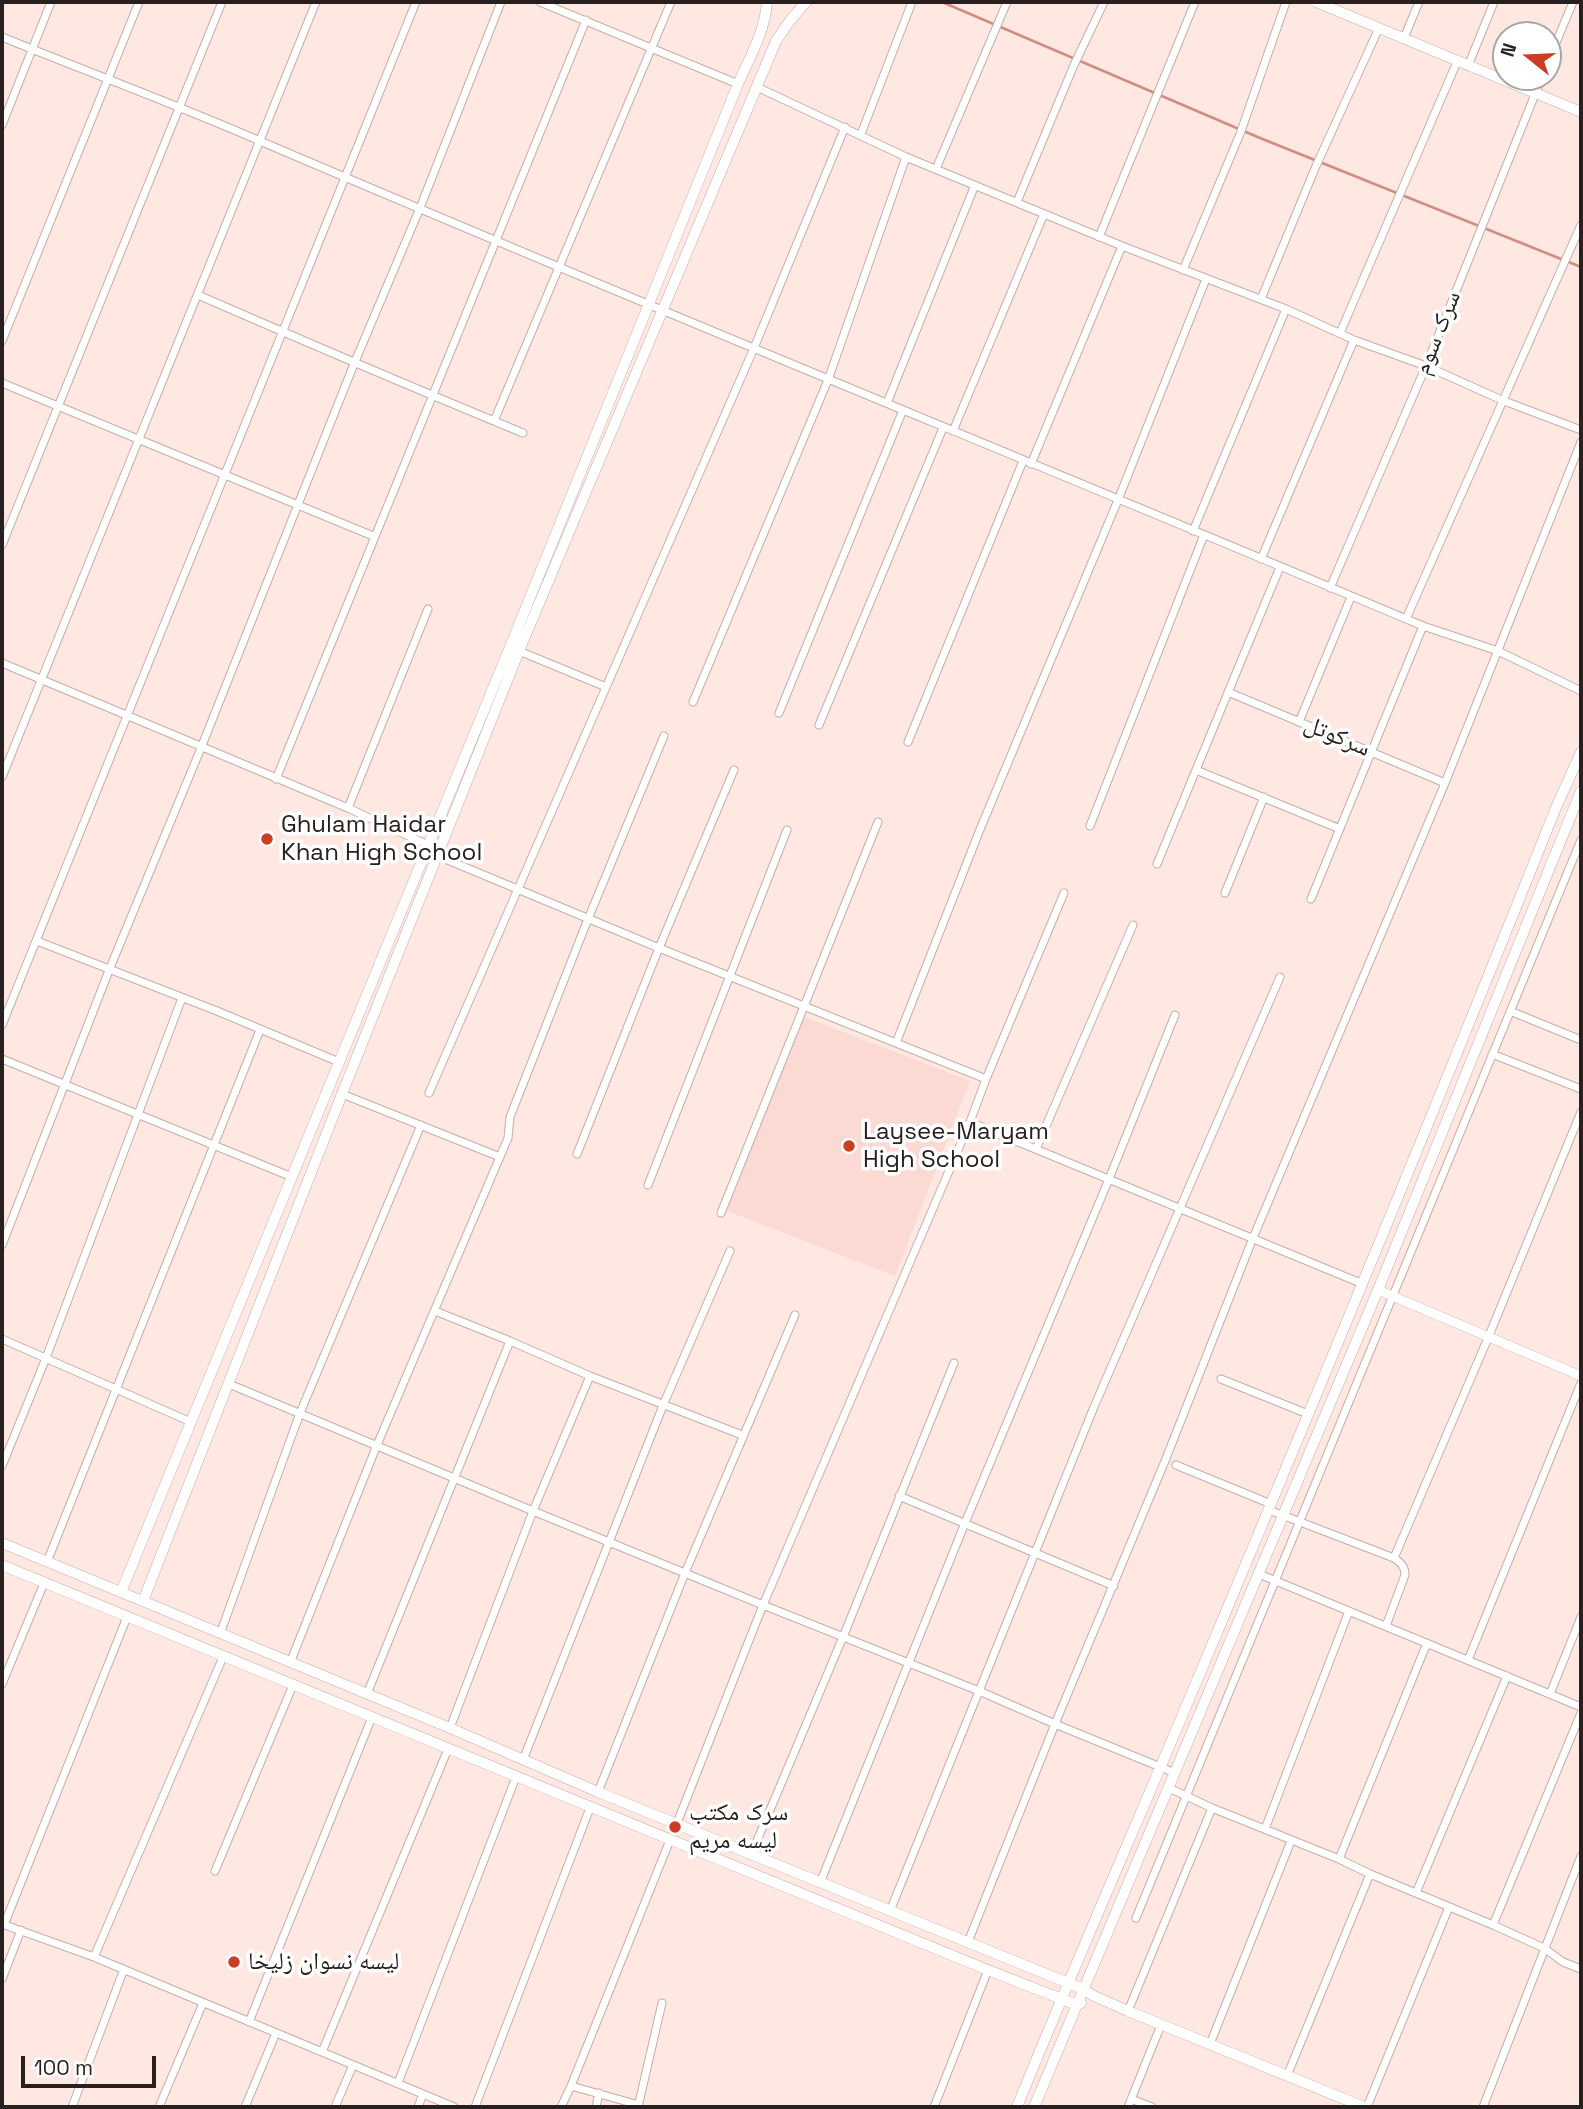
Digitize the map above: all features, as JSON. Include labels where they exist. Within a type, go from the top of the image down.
[{"type":"main road","points":[[121,1592],[760,35],[767,2]]},
{"type":"main road","points":[[143,1601],[519,651],[776,41],[806,2]]},
{"type":"main road","points":[[1322,3],[1581,112]]},
{"type":"main road","points":[[1017,2107],[1363,1284],[1555,810],[1577,776],[1581,752]]},
{"type":"main road","points":[[1034,2107],[1378,1290],[1581,791]]},
{"type":"main road","points":[[1555,810],[1564,811],[1570,817]]},
{"type":"main road","points":[[393,931],[405,936]]},
{"type":"main road","points":[[1337,1346],[1342,1354],[1352,1352]]},
{"type":"main road","points":[[1321,1385],[1331,1382],[1335,1391]]},
{"type":"main road","points":[[2,1543],[598,1792],[1083,1989],[1161,2025],[1365,2107]]},
{"type":"main road","points":[[2,1565],[590,1808],[1077,2005]]},
{"type":"main road","points":[[647,1831],[655,1814]]},
{"type":"main road","points":[[696,1851],[704,1834]]},
{"type":"main road","points":[[1077,2005],[1094,1996]]},
{"type":"street","points":[[2,125],[51,2]]},
{"type":"street","points":[[2,341],[139,2]]},
{"type":"street","points":[[2,545],[222,2]]},
{"type":"street","points":[[2,777],[316,2]]},
{"type":"street","points":[[2,1025],[416,2]]},
{"type":"street","points":[[2,1245],[110,968],[299,506],[354,364],[420,208],[501,2]]},
{"type":"street","points":[[540,2],[738,84]]},
{"type":"street","points":[[495,421],[671,2]]},
{"type":"street","points":[[861,134],[912,2]]},
{"type":"street","points":[[936,169],[1007,2]]},
{"type":"street","points":[[1017,202],[1074,65],[1104,2]]},
{"type":"street","points":[[1099,237],[1195,2]]},
{"type":"street","points":[[1183,270],[1240,134],[1286,2]]},
{"type":"street","points":[[1404,38],[1419,2]]},
{"type":"street","points":[[1468,66],[1494,2]]},
{"type":"street","points":[[1562,28],[1573,2]]},
{"type":"street","points":[[276,779],[586,20]]},
{"type":"street","points":[[1261,299],[1316,166],[1379,28]]},
{"type":"street","points":[[2,37],[259,140],[346,179],[1351,597],[1423,626],[1498,651],[1581,691]]},
{"type":"street","points":[[1340,333],[1457,62]]},
{"type":"street","points":[[757,87],[906,157],[975,186],[1581,430]]},
{"type":"street","name":"سرک سوم","points":[[1330,588],[1426,366],[1535,93]]},
{"type":"street","points":[[429,1093],[754,348],[845,127]]},
{"type":"street","points":[[693,702],[828,380],[906,157]]},
{"type":"street","points":[[887,403],[975,186]]},
{"type":"street","points":[[953,431],[1044,214]]},
{"type":"street","points":[[1406,619],[1581,225]]},
{"type":"street","points":[[1031,464],[1122,246]]},
{"type":"street","points":[[896,1043],[981,827],[1118,500],[1206,279]]},
{"type":"street","points":[[198,295],[354,364],[523,433]]},
{"type":"street","points":[[1193,531],[1286,309]]},
{"type":"street","points":[[1261,559],[1354,340]]},
{"type":"street","points":[[2,383],[373,536]]},
{"type":"street","points":[[779,713],[903,411]]},
{"type":"street","points":[[819,725],[943,428]]},
{"type":"street","points":[[968,1942],[1253,1238],[1445,783],[1581,442]]},
{"type":"street","points":[[908,742],[1023,461]]},
{"type":"street","points":[[1090,826],[1204,535]]},
{"type":"street","points":[[1157,864],[1280,567]]},
{"type":"street","points":[[1299,722],[1351,597]]},
{"type":"street","points":[[348,808],[428,609]]},
{"type":"street","points":[[1311,899],[1423,626]]},
{"type":"street","points":[[519,651],[606,687]]},
{"type":"street","points":[[2,663],[348,808],[428,845]]},
{"type":"street","name":"سرکوتل","points":[[1228,692],[1445,783]]},
{"type":"street","points":[[290,1663],[377,1445],[508,1138],[510,1117],[664,736]]},
{"type":"street","points":[[578,1154],[659,948],[734,770]]},
{"type":"street","points":[[1196,770],[1340,829]]},
{"type":"street","points":[[1225,893],[1264,797]]},
{"type":"street","points":[[721,1213],[878,822]]},
{"type":"street","points":[[648,1185],[787,831]]},
{"type":"street","points":[[1136,1918],[1581,840]]},
{"type":"street","points":[[438,856],[986,1079]]},
{"type":"street","points":[[677,1823],[764,1605],[970,1122],[1064,893]]},
{"type":"street","points":[[1036,1149],[1133,925]]},
{"type":"street","points":[[37,941],[339,1062]]},
{"type":"street","points":[[890,1911],[1094,1407],[1280,977]]},
{"type":"street","points":[[2,1466],[182,998]]},
{"type":"street","points":[[1510,1011],[1581,1040]]},
{"type":"street","points":[[820,1883],[965,1522],[1175,1015]]},
{"type":"street","points":[[47,1562],[260,1030]]},
{"type":"street","points":[[1492,1054],[1581,1089]]},
{"type":"street","points":[[2,1059],[292,1177]]},
{"type":"street","points":[[342,1094],[500,1157]]},
{"type":"street","points":[[1394,1558],[1581,1112]]},
{"type":"street","points":[[970,1122],[1363,1284]]},
{"type":"street","points":[[220,1634],[300,1413],[422,1125]]},
{"type":"street","points":[[523,1760],[664,1404],[730,1251]]},
{"type":"street","points":[[1378,1290],[1581,1376]]},
{"type":"street","points":[[435,1311],[590,1376],[742,1435]]},
{"type":"street","points":[[598,1792],[685,1573],[795,1315]]},
{"type":"street","points":[[2,1339],[191,1422]]},
{"type":"street","points":[[367,1694],[510,1341]]},
{"type":"street","points":[[751,1854],[843,1637],[954,1363]]},
{"type":"street","points":[[450,1728],[533,1511],[590,1376]]},
{"type":"street","points":[[1221,1379],[1308,1414]]},
{"type":"street","points":[[1468,1660],[1581,1383]]},
{"type":"street","points":[[229,1384],[1175,1773]]},
{"type":"street","points":[[1176,1465],[1270,1507],[1283,1516],[1394,1558],[1404,1567],[1405,1575],[1386,1626]]},
{"type":"street","points":[[900,1496],[1114,1586]]},
{"type":"street","points":[[1259,1574],[1581,1707]]},
{"type":"street","points":[[2,1684],[44,1583]]},
{"type":"street","points":[[1265,1829],[1349,1611]]},
{"type":"street","points":[[127,1617],[3,1924],[124,1969],[454,2107]]},
{"type":"street","points":[[1550,1694],[1581,1617]]},
{"type":"street","points":[[1339,1859],[1427,1643]]},
{"type":"street","points":[[94,1957],[223,1657]]},
{"type":"street","points":[[1416,1893],[1507,1676]]},
{"type":"street","points":[[215,1871],[293,1685]]},
{"type":"street","points":[[1493,1925],[1581,1713]]},
{"type":"street","points":[[249,2022],[372,1717]]},
{"type":"street","points":[[322,2052],[447,1749]]},
{"type":"street","points":[[398,2084],[516,1777]]},
{"type":"street","points":[[1169,1788],[1493,1925],[1544,1948],[1563,1962],[1581,1969]]},
{"type":"street","points":[[475,2107],[590,1808]]},
{"type":"street","points":[[1128,2011],[1212,1808]]},
{"type":"street","points":[[561,2107],[670,1840]]},
{"type":"street","points":[[1210,2044],[1291,1841]]},
{"type":"street","points":[[1483,2107],[1581,1856]]},
{"type":"street","points":[[1287,2076],[1370,1874]]},
{"type":"street","points":[[1365,2107],[1449,1907]]},
{"type":"street","points":[[2,1979],[21,1930]]},
{"type":"street","points":[[72,2107],[124,1969]]},
{"type":"street","points":[[934,2107],[988,1970]]},
{"type":"street","points":[[159,2107],[203,2003]]},
{"type":"street","points":[[571,2086],[639,2106],[662,2003]]},
{"type":"street","points":[[1128,2107],[1161,2025]]},
{"type":"street","points":[[245,2107],[276,2033]]},
{"type":"street","points":[[335,2107],[353,2065]]},
{"type":"street","points":[[596,2107],[600,2093]]},
{"type":"street","points":[[418,2107],[424,2094]]},
{"type":"street","points":[[1131,2099],[1153,2107]]},
{"type":"shaded area","name":"Laysee-Maryam High School","points":[[802,1016],[970,1081],[895,1276],[727,1211]]},
{"type":"waterway","points":[[942,2],[1260,138],[1581,267]]},
{"type":"place","name":"Ghulam Haidar Khan High School","points":[[267,839]]},
{"type":"place","name":"Laysee-Maryam High School","points":[[849,1146]]},
{"type":"place","name":"سرک مکتب لیسه مریم","points":[[675,1827]]},
{"type":"place","name":"لیسه نسوان زلیخا","points":[[234,1962]]}]
